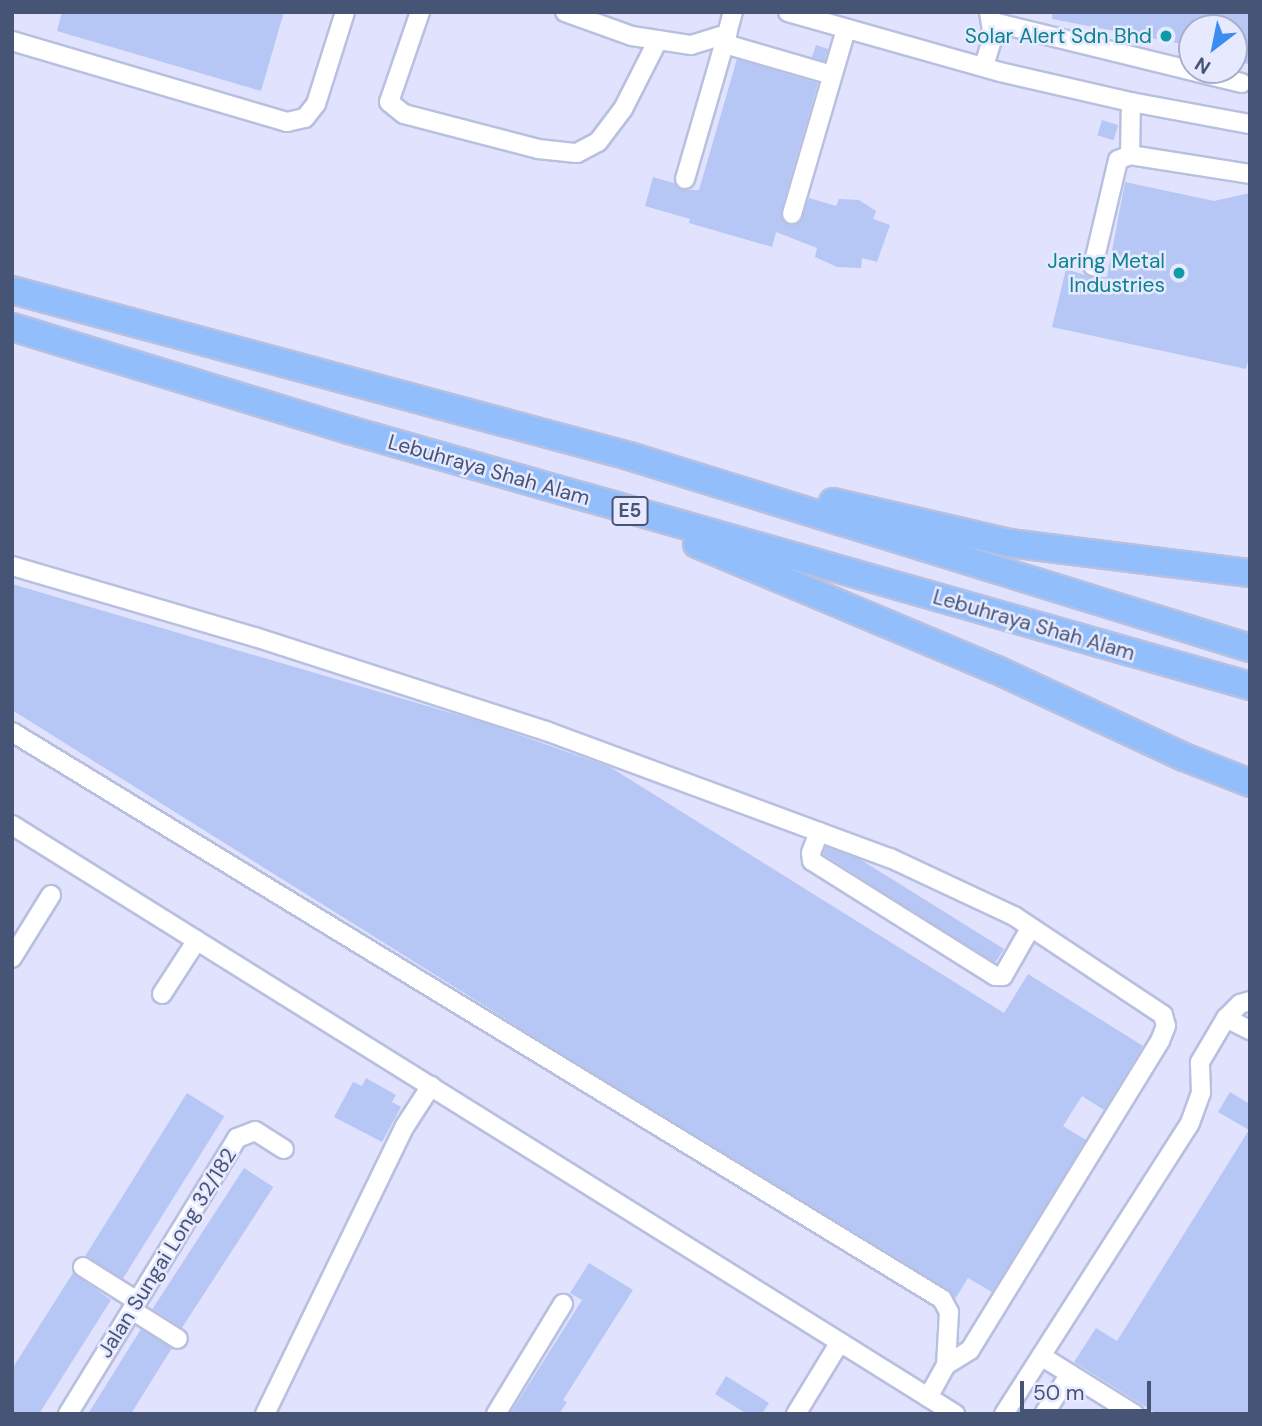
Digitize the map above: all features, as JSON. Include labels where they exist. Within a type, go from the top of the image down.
[{"type":"highway","name":"Lebuhraya Shah Alam","points":[[12,290],[629,456],[1250,648]]},
{"type":"highway","name":"Lebuhraya Shah Alam","points":[[12,327],[565,492],[1250,686]]},
{"type":"highway","points":[[629,456],[1009,543],[1250,573]]},
{"type":"highway","points":[[565,492],[995,668],[1184,757],[1250,783]]},
{"type":"street","points":[[12,41],[288,122],[305,118],[316,104],[345,12]]},
{"type":"street","points":[[420,12],[389,102],[404,114],[538,149],[577,153],[598,142],[623,109],[658,40]]},
{"type":"street","points":[[565,12],[632,36],[691,45],[726,39],[832,75]]},
{"type":"street","points":[[685,179],[733,12]]},
{"type":"street","points":[[788,12],[984,66],[1131,102],[1250,124]]},
{"type":"street","points":[[984,66],[993,37],[991,17],[1178,66]]},
{"type":"street","points":[[792,214],[846,29]]},
{"type":"street","points":[[1130,155],[1131,102]]},
{"type":"street","points":[[1093,266],[1118,160],[1130,155],[1250,174]]},
{"type":"street","points":[[12,566],[255,637],[533,727],[890,858],[1014,916],[1163,1015],[1166,1026],[970,1350],[946,1365]]},
{"type":"street","points":[[12,732],[942,1299],[949,1312],[946,1365],[928,1397]]},
{"type":"street","points":[[12,825],[955,1414]]},
{"type":"street","points":[[819,832],[811,853],[812,861],[995,976],[1003,976],[1031,927]]},
{"type":"street","points":[[12,958],[51,895]]},
{"type":"street","points":[[162,994],[197,940]]},
{"type":"street","points":[[1004,1414],[1191,1123],[1201,1093],[1200,1062],[1226,1018],[1240,1004],[1250,1001]]},
{"type":"street","points":[[1226,1018],[1250,1030]]},
{"type":"street","points":[[265,1414],[405,1126],[430,1086]]},
{"type":"street","name":"Jalan Sungai Long 32/182","points":[[68,1414],[237,1138],[255,1131],[285,1149]]},
{"type":"street","points":[[83,1267],[178,1339]]},
{"type":"street","points":[[496,1414],[563,1304]]},
{"type":"street","points":[[796,1414],[840,1342]]},
{"type":"street","points":[[1041,1356],[1134,1414]]},
{"type":"street","points":[[1044,1414],[1070,1374]]},
{"type":"building","points":[[62,12],[284,12],[261,91],[57,31]]},
{"type":"building","points":[[1052,12],[1250,12],[1250,64],[1248,14],[1178,14],[1178,43],[1052,19]]},
{"type":"building","points":[[816,45],[828,49],[824,61],[812,57]]},
{"type":"building","points":[[737,59],[818,83],[781,211],[783,221],[789,225],[799,223],[809,198],[836,206],[839,199],[859,200],[876,211],[873,219],[890,225],[877,262],[862,258],[861,268],[837,267],[815,257],[817,248],[776,232],[772,247],[689,223],[690,219],[645,206],[653,177],[674,183],[683,190],[699,190]]},
{"type":"building","points":[[1102,120],[1118,125],[1114,140],[1097,135]]},
{"type":"building","name":"Jaring Metal Industries","points":[[1125,182],[1214,201],[1250,193],[1250,354],[1246,369],[1052,327],[1066,269],[1091,277],[1107,277]]},
{"type":"building","points":[[12,584],[485,723],[610,767],[1004,1013],[1028,974],[1143,1046],[1104,1110],[1082,1096],[1063,1126],[1086,1140],[992,1292],[968,1278],[955,1299],[948,1289],[576,1063],[12,710]]},
{"type":"building","points":[[826,846],[858,858],[1004,949],[995,963],[823,854]]},
{"type":"building","points":[[366,1078],[396,1095],[392,1102],[401,1107],[382,1142],[334,1117],[353,1082],[362,1086]]},
{"type":"building","points":[[1230,1092],[1250,1104],[1250,1414],[1157,1414],[1074,1362],[1096,1328],[1117,1341],[1249,1130],[1218,1112]]},
{"type":"building","points":[[187,1093],[224,1116],[122,1280],[85,1257]]},
{"type":"building","points":[[244,1168],[273,1187],[182,1328],[153,1309]]},
{"type":"building","points":[[589,1263],[633,1290],[563,1400],[567,1402],[559,1414],[510,1414],[582,1300],[570,1293]]},
{"type":"building","points":[[73,1273],[111,1300],[39,1414],[12,1414],[12,1369]]},
{"type":"building","points":[[141,1329],[172,1348],[131,1414],[88,1414]]},
{"type":"building","points":[[726,1376],[769,1403],[762,1414],[747,1414],[715,1394]]},
{"type":"place","name":"Solar Alert Sdn Bhd","points":[[1166,36]]},
{"type":"place","name":"Jaring Metal Industries","points":[[1179,273]]}]
